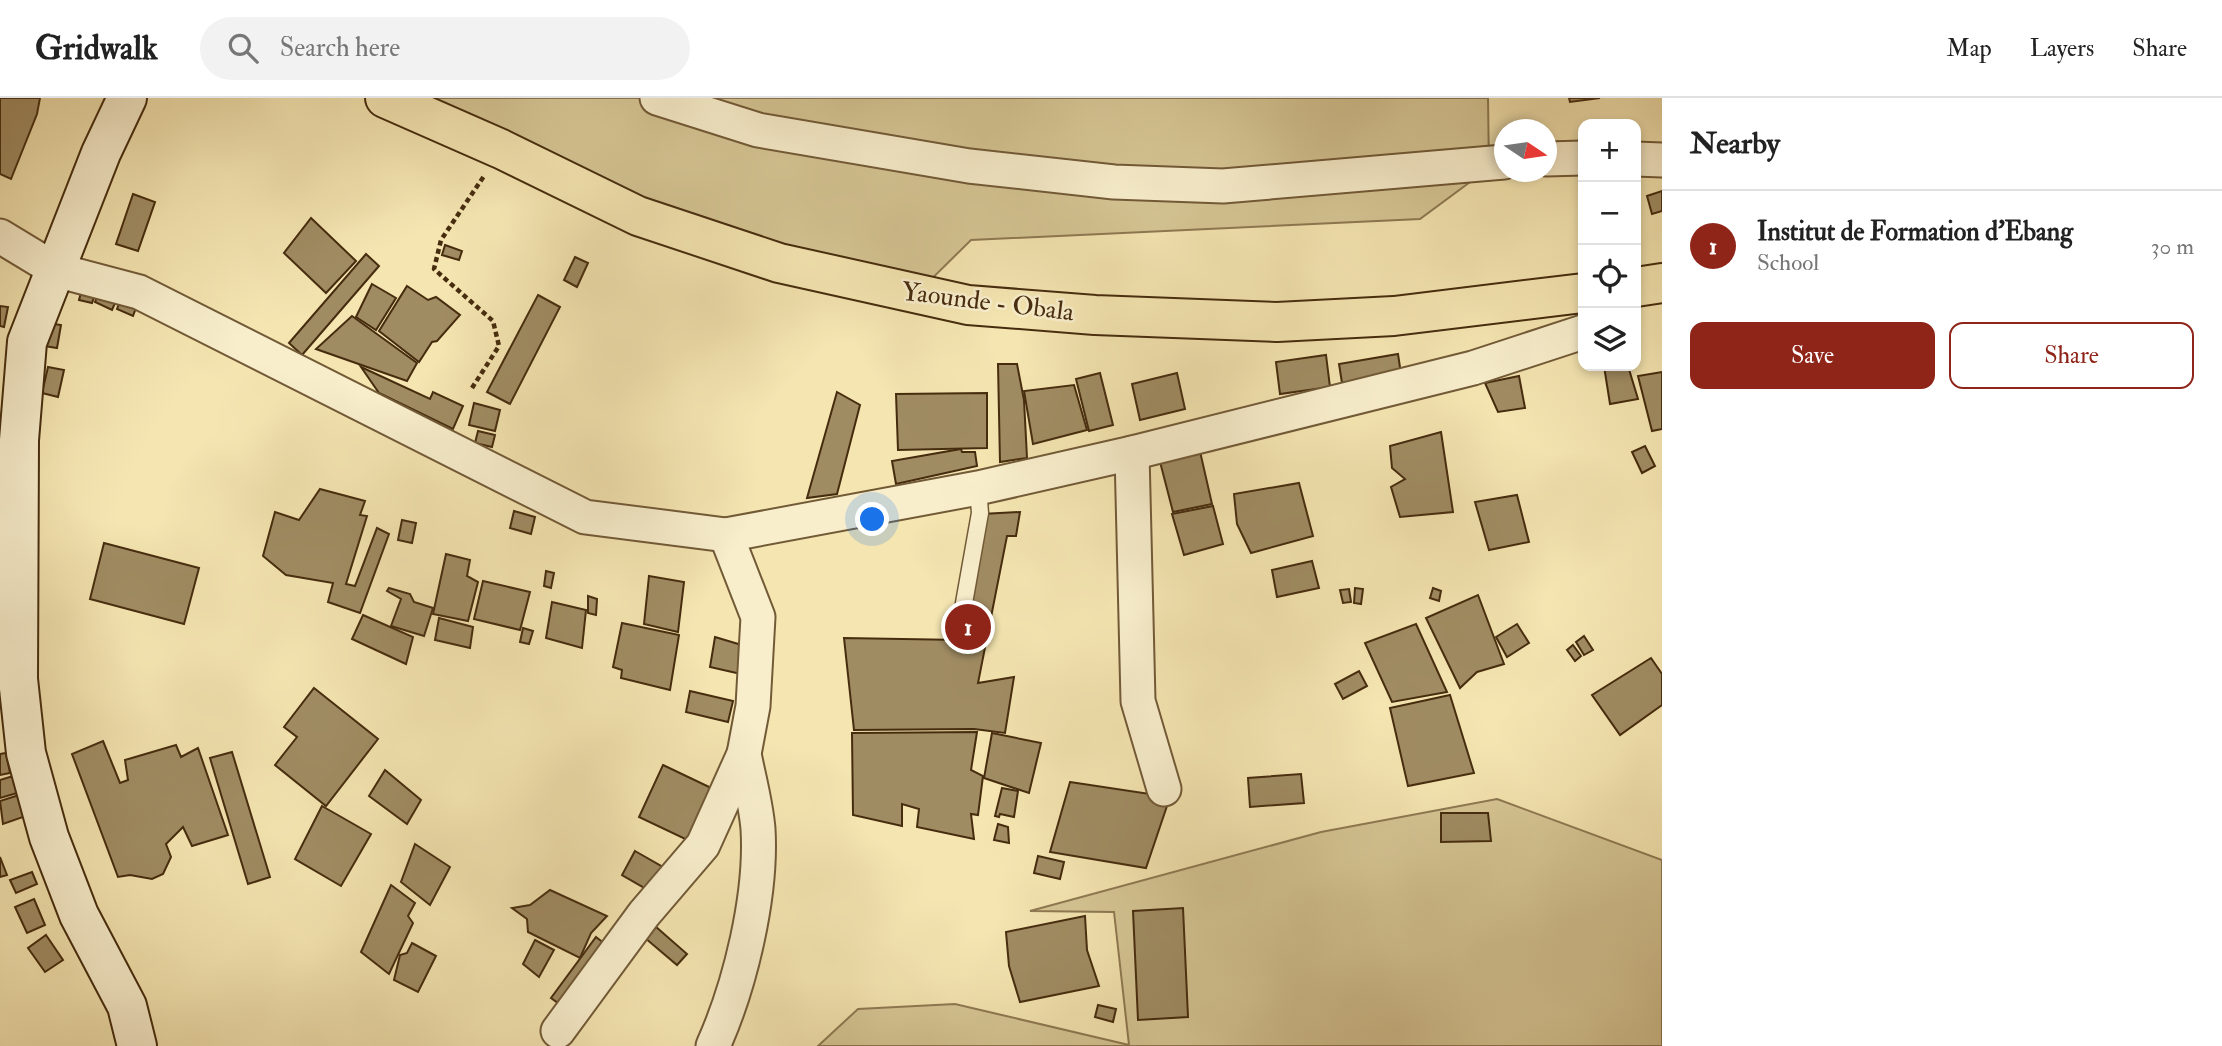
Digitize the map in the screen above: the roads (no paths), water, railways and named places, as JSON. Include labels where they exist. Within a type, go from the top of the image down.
[{"type":"highway","name":"Yaounde - Obala","points":[[385,98],[501,149],[638,216],[779,264],[968,305],[1095,315],[1277,322],[1394,316],[1578,294]]},
{"type":"street","points":[[127,98],[101,153],[27,342],[9,487],[18,679],[26,753],[49,837],[79,915],[127,1006],[134,1045]]},
{"type":"street","points":[[657,98],[758,130],[969,166],[1114,182],[1223,186],[1494,163]]},
{"type":"street","points":[[1557,159],[1578,158]]},
{"type":"street","points":[[1641,159],[1662,160]]},
{"type":"street","points":[[0,236],[56,270],[139,292],[585,517],[726,535],[978,488],[1132,453],[1473,368],[1578,334]]},
{"type":"street","points":[[1132,453],[1138,701],[1164,789]]},
{"type":"street","points":[[558,1031],[644,914],[703,845],[744,754],[753,706],[758,617],[726,535]]},
{"type":"street","points":[[713,1046],[726,1017],[751,921],[758,830],[744,754]]},
{"type":"lane","points":[[964,603],[980,513],[978,488]]},
{"type":"place","name":"Institut de Formation d'Ebang","points":[[968,627]]}]
